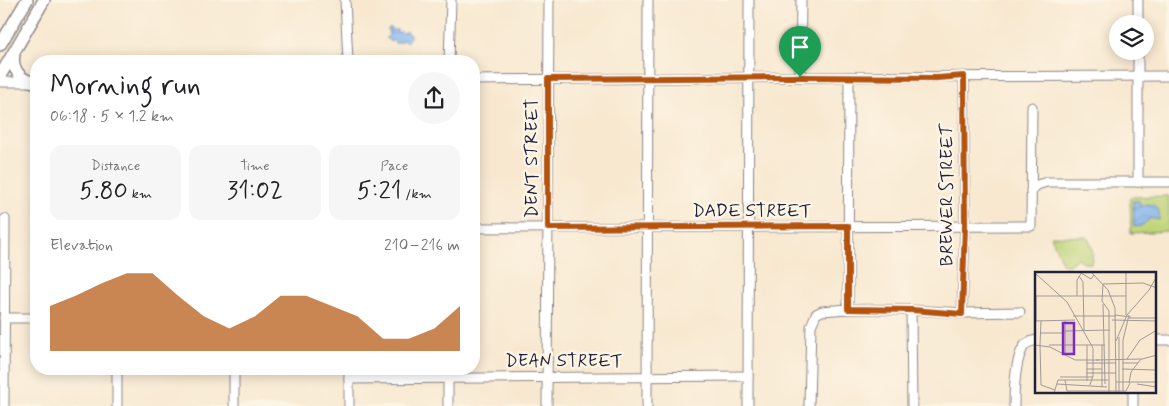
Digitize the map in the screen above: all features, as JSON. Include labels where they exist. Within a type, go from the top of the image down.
[{"type":"main road","points":[[2,41],[27,0]]},
{"type":"main road","points":[[0,76],[44,0]]},
{"type":"main road","points":[[16,49],[13,63],[16,71],[26,80],[30,81]]},
{"type":"street","points":[[345,0],[348,55]]},
{"type":"street","points":[[450,0],[450,55]]},
{"type":"street","name":"DENT STREET","points":[[547,406],[549,0]]},
{"type":"street","points":[[647,406],[648,0]]},
{"type":"street","points":[[748,406],[749,0]]},
{"type":"street","points":[[800,77],[801,0]]},
{"type":"street","points":[[1138,0],[1138,15]]},
{"type":"street","points":[[1138,60],[1138,182]]},
{"type":"street","name":"BREWER STREET","points":[[962,314],[965,226],[964,76]]},
{"type":"street","points":[[480,80],[1169,76]]},
{"type":"street","points":[[848,309],[849,77]]},
{"type":"street","points":[[0,82],[30,82]]},
{"type":"street","points":[[1031,191],[1032,107]]},
{"type":"street","points":[[1031,191],[1037,185],[1047,182],[1169,182]]},
{"type":"street","name":"DADE STREET","points":[[480,228],[1030,226],[1031,191]]},
{"type":"street","points":[[4,406],[5,219]]},
{"type":"street","points":[[809,406],[811,326],[816,314],[822,311],[848,309],[912,310],[962,314],[1020,312]]},
{"type":"street","points":[[912,310],[912,406]]},
{"type":"street","points":[[4,318],[30,318]]},
{"type":"street","points":[[1014,406],[1017,364],[1020,353],[1026,344],[1035,340]]},
{"type":"street","points":[[1156,340],[1169,340]]},
{"type":"street","name":"DEAN STREET","points":[[480,374],[547,377],[748,376]]},
{"type":"street","points":[[117,406],[118,375]]},
{"type":"street","points":[[234,375],[234,406]]},
{"type":"street","points":[[349,375],[349,406]]},
{"type":"street","name":"DEAN STREET","points":[[349,379],[415,375]]},
{"type":"street","points":[[448,375],[448,406]]},
{"type":"green space","points":[[1169,196],[1169,231],[1131,233],[1130,197]]},
{"type":"green space","points":[[1051,236],[1087,237],[1092,249],[1091,263],[1084,263],[1077,258],[1069,265],[1063,265]]},
{"type":"water","points":[[390,27],[394,31],[396,29],[399,33],[406,31],[411,36],[406,42],[403,40],[396,44],[393,40],[390,42],[386,38],[389,35],[388,29]]},
{"type":"water","points":[[1133,201],[1139,201],[1141,207],[1147,204],[1154,205],[1159,211],[1159,220],[1151,218],[1141,226],[1134,227]]},
{"type":"route","points":[[964,76],[965,226],[962,314],[912,310],[848,309],[848,226],[548,228],[548,79],[800,77],[937,78],[964,76]]}]
